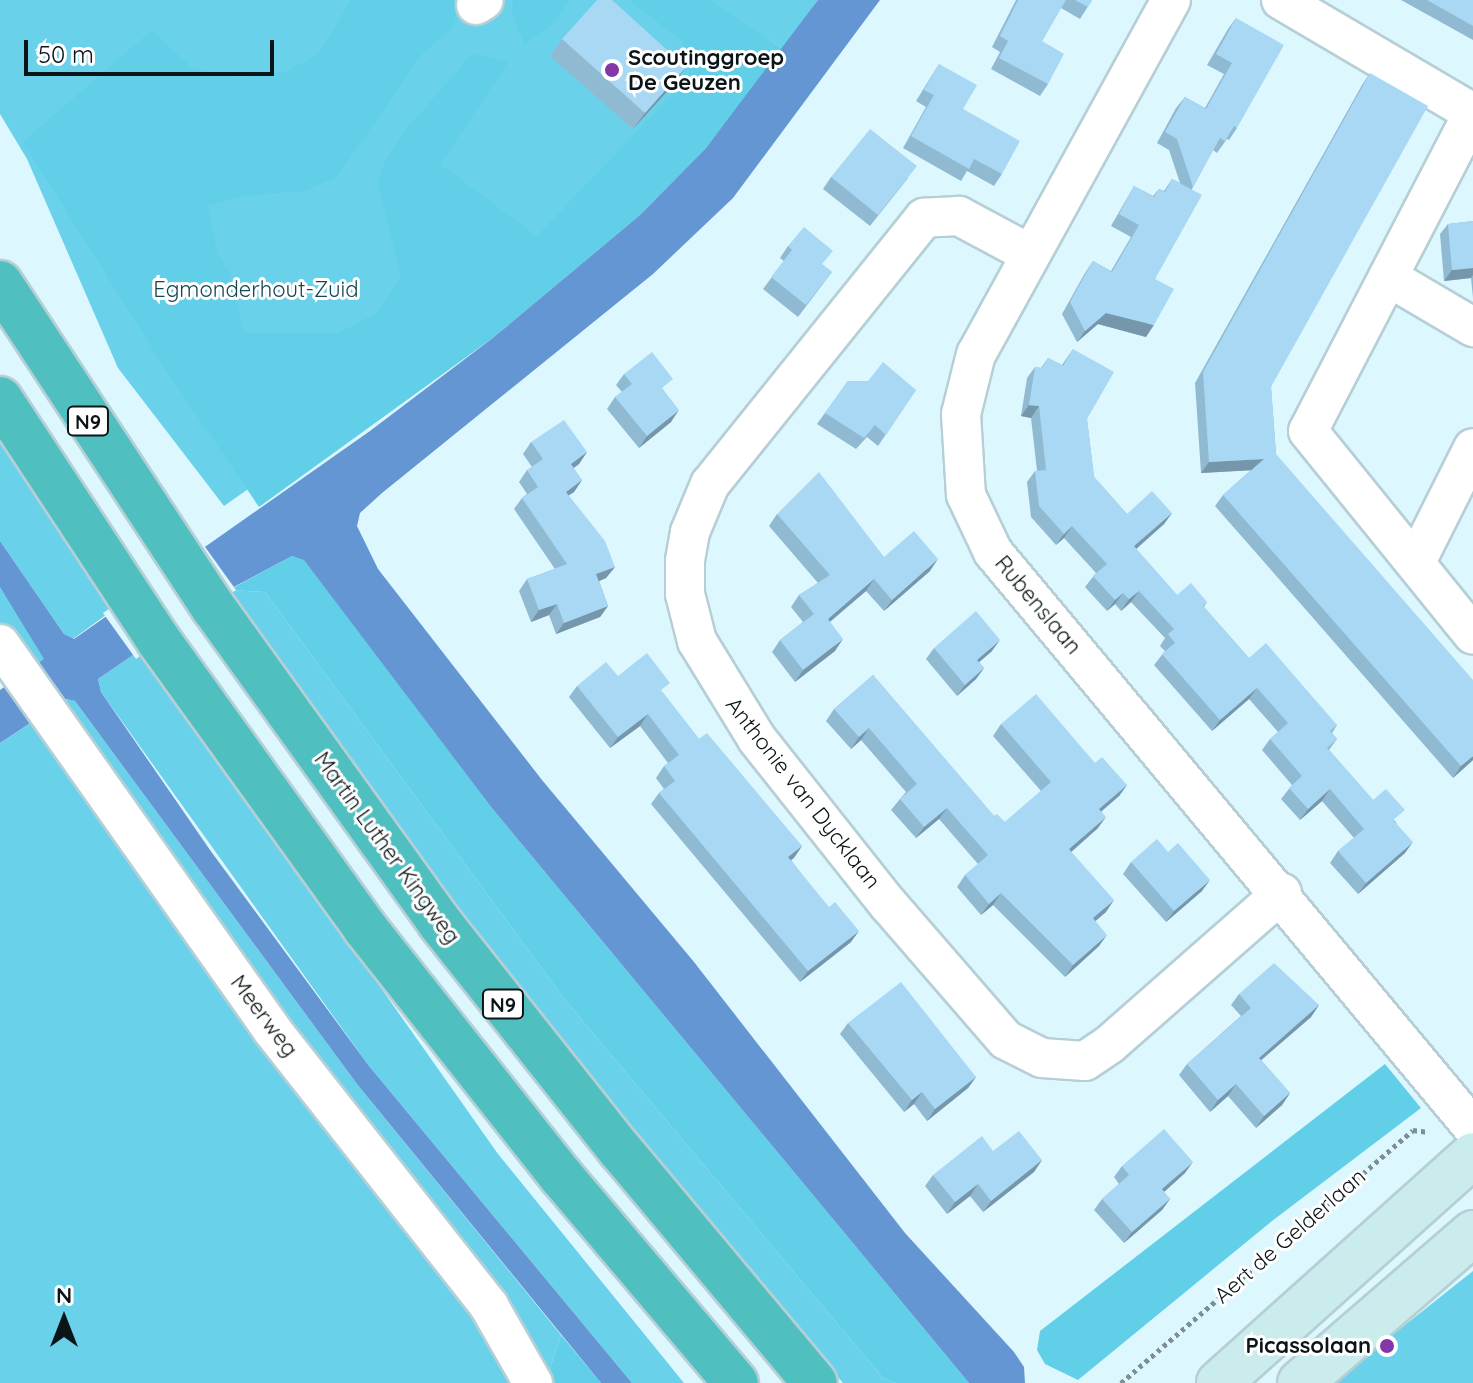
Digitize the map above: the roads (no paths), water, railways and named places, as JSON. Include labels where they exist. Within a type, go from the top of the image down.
[{"type":"highway","name":"Martin Luther Kingweg","points":[[0,283],[178,557],[506,1008],[815,1383]]},
{"type":"highway","points":[[0,399],[159,641],[365,928],[561,1176],[736,1383]]},
{"type":"street","name":"Rubenslaan","points":[[1171,0],[1030,254],[965,386],[961,463],[975,524],[993,552],[1282,893],[1463,1139]]},
{"type":"street","points":[[1281,0],[1473,113],[1308,431],[1417,560],[1473,635]]},
{"type":"street","name":"Anthonie van Dycklaan","points":[[1030,254],[959,216],[924,218],[710,484],[690,532],[685,561],[685,594],[697,641],[757,739],[888,904],[1006,1040],[1042,1058],[1085,1061],[1110,1044],[1282,893]]},
{"type":"street","points":[[1388,277],[1473,327]]},
{"type":"street","points":[[1417,560],[1473,448]]},
{"type":"street","name":"Meerweg","points":[[8,657],[272,1030],[489,1306],[533,1383]]},
{"type":"street","points":[[1219,1383],[1463,1139]]},
{"type":"street","points":[[1300,1383],[1473,1233]]},
{"type":"place","name":"Scoutinggroep De Geuzen","points":[[612,70]]},
{"type":"place","name":"Picassolaan","points":[[1387,1346]]},
{"type":"park label","name":"Egmonderhout-Zuid","points":[[256,290]]}]
